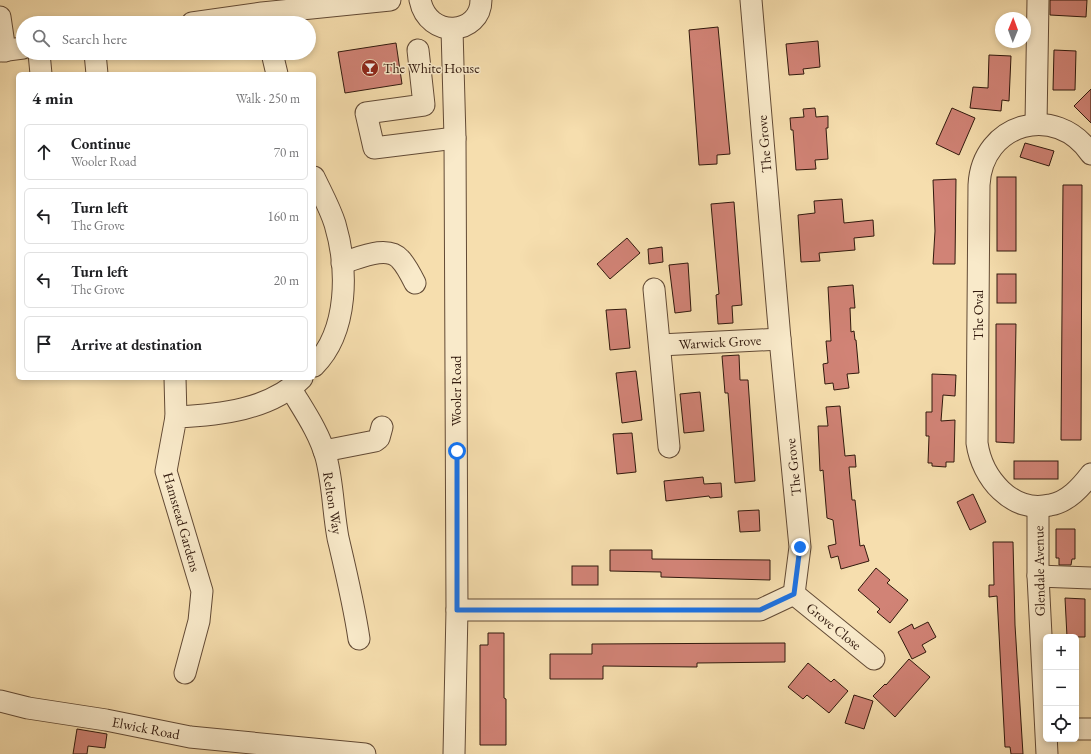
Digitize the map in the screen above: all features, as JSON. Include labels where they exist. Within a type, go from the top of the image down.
[{"type":"street","points":[[274,16],[352,2],[390,0]]},
{"type":"street","points":[[420,0],[422,9],[431,22],[440,27],[452,29],[466,25],[474,18],[481,5],[481,0]]},
{"type":"street","name":"The Grove","points":[[751,0],[780,339],[800,547],[794,594]]},
{"type":"street","points":[[1036,124],[1038,0]]},
{"type":"street","points":[[0,17],[9,50]]},
{"type":"street","name":"Wooler Road","points":[[452,29],[455,138],[457,610],[454,754]]},
{"type":"street","points":[[418,50],[424,105],[366,113],[374,148],[455,138]]},
{"type":"street","points":[[40,60],[41,72]]},
{"type":"street","points":[[96,60],[97,72]]},
{"type":"street","points":[[274,60],[277,72]]},
{"type":"street","name":"The Oval","points":[[1091,154],[1081,140],[1067,130],[1051,125],[1036,124],[1018,128],[1002,136],[992,146],[984,158],[979,174],[977,443],[979,455],[985,471],[997,488],[1012,499],[1027,505],[1038,507],[1061,502],[1073,494],[1091,474]]},
{"type":"street","points":[[316,181],[335,222],[341,247],[343,287],[339,318],[331,343],[316,363]]},
{"type":"street","points":[[342,263],[376,254],[389,253],[400,259],[416,283]]},
{"type":"street","name":"Warwick Grove","points":[[654,289],[669,447]]},
{"type":"street","name":"Warwick Grove","points":[[660,345],[780,339]]},
{"type":"street","points":[[175,380],[176,417],[207,416],[237,410],[264,402],[297,384]]},
{"type":"street","name":"Relton Way","points":[[297,384],[311,422],[324,451],[332,485],[338,536],[352,592],[359,639]]},
{"type":"street","name":"Hamstead Gardens","points":[[176,417],[166,471],[202,591],[199,621],[185,673]]},
{"type":"street","points":[[324,451],[375,441],[381,435],[382,427]]},
{"type":"street","name":"Glendale Avenue","points":[[1038,507],[1038,576],[1045,706]]},
{"type":"street","points":[[1038,576],[1091,578]]},
{"type":"street","points":[[457,610],[760,610],[794,594]]},
{"type":"street","name":"Grove Close","points":[[794,594],[874,659]]},
{"type":"street","name":"Elwick Road","points":[[0,701],[188,745],[365,754]]},
{"type":"street","points":[[1079,729],[1091,729]]},
{"type":"street","name":"Glendale Avenue","points":[[1047,742],[1047,754]]},
{"type":"building","points":[[1050,0],[1087,0],[1086,17],[1050,15]]},
{"type":"building","points":[[718,27],[730,154],[717,155],[717,164],[699,165],[689,30]]},
{"type":"building","points":[[818,41],[820,67],[803,69],[804,74],[789,75],[786,44]]},
{"type":"building","name":"The White House","points":[[396,43],[402,84],[345,93],[338,52]]},
{"type":"building","points":[[1054,50],[1076,51],[1075,90],[1053,90]]},
{"type":"building","points":[[989,55],[1011,56],[1009,101],[1002,100],[1001,111],[970,108],[973,87],[988,88]]},
{"type":"building","points":[[1091,89],[1091,123],[1074,106]]},
{"type":"building","points":[[815,108],[816,117],[828,116],[828,128],[826,128],[828,159],[815,160],[816,169],[796,170],[793,130],[791,130],[790,118],[804,117],[803,109]]},
{"type":"building","points":[[952,108],[975,118],[959,155],[936,144]]},
{"type":"building","points":[[1025,143],[1054,151],[1049,166],[1020,157]]},
{"type":"building","points":[[997,177],[1016,177],[1016,251],[997,251]]},
{"type":"building","points":[[956,179],[955,264],[933,264],[935,231],[933,180]]},
{"type":"building","points":[[1063,185],[1082,185],[1081,440],[1061,440]]},
{"type":"building","points":[[842,199],[844,223],[873,220],[874,236],[854,238],[855,250],[819,253],[820,261],[801,262],[798,215],[815,213],[814,201]]},
{"type":"building","points":[[734,202],[742,305],[732,306],[733,323],[718,324],[716,295],[719,294],[711,204]]},
{"type":"building","points":[[627,238],[640,253],[610,279],[597,264]]},
{"type":"building","points":[[662,247],[663,262],[649,264],[648,249]]},
{"type":"building","points":[[688,263],[691,311],[675,313],[669,265]]},
{"type":"building","points":[[997,274],[1016,274],[1016,303],[997,303]]},
{"type":"building","points":[[853,285],[855,308],[850,308],[851,332],[854,331],[856,340],[859,373],[847,374],[849,388],[834,390],[833,383],[825,384],[823,364],[828,363],[826,341],[831,341],[828,287]]},
{"type":"building","points":[[626,309],[630,348],[610,350],[606,310]]},
{"type":"building","points":[[996,324],[1016,324],[1014,443],[996,442]]},
{"type":"building","points":[[739,355],[740,380],[748,380],[755,481],[735,483],[728,393],[725,393],[722,356]]},
{"type":"building","points":[[636,371],[642,420],[622,423],[616,373]]},
{"type":"building","points":[[932,374],[956,375],[955,396],[943,395],[941,421],[955,420],[954,462],[946,462],[946,467],[932,466],[932,463],[928,463],[929,436],[926,436],[926,412],[932,412]]},
{"type":"building","points":[[700,392],[704,431],[684,433],[680,394]]},
{"type":"building","points":[[840,406],[845,456],[855,455],[856,467],[849,467],[852,500],[855,500],[860,546],[864,545],[869,561],[841,569],[838,556],[831,558],[828,546],[836,544],[833,520],[827,518],[823,470],[820,471],[818,426],[828,426],[826,407]]},
{"type":"building","points":[[632,433],[636,472],[617,474],[613,434]]},
{"type":"building","points":[[1014,461],[1058,461],[1058,479],[1014,479]]},
{"type":"building","points":[[703,477],[704,484],[721,483],[722,497],[710,498],[709,496],[666,501],[664,481]]},
{"type":"building","points":[[973,494],[986,522],[970,530],[957,502]]},
{"type":"building","points":[[759,510],[760,531],[740,532],[738,511]]},
{"type":"building","points":[[1056,529],[1075,529],[1075,559],[1072,559],[1071,565],[1059,565],[1059,558],[1056,558]]},
{"type":"building","points":[[993,542],[1013,542],[1015,625],[1023,754],[1011,754],[1010,747],[1005,747],[997,596],[989,597],[989,585],[994,585]]},
{"type":"building","points":[[610,550],[652,550],[652,559],[770,560],[770,580],[661,577],[661,572],[610,571]]},
{"type":"building","points":[[572,566],[598,566],[598,585],[572,585]]},
{"type":"building","points":[[876,568],[890,580],[887,583],[908,600],[890,623],[877,612],[880,609],[858,590]]},
{"type":"building","points":[[1065,598],[1085,599],[1085,637],[1079,637],[1079,634],[1067,634]]},
{"type":"building","points":[[928,622],[936,637],[922,645],[926,652],[912,659],[898,632],[912,624],[914,629]]},
{"type":"building","points":[[488,633],[504,633],[506,745],[480,745],[480,645],[488,645]]},
{"type":"building","points":[[785,643],[785,662],[697,663],[697,667],[603,666],[603,679],[550,679],[550,654],[592,654],[592,644]]},
{"type":"building","points":[[909,659],[930,677],[895,717],[873,696],[885,684],[886,685]]},
{"type":"building","points":[[808,663],[831,682],[834,679],[848,691],[829,713],[807,695],[803,699],[788,687]]},
{"type":"building","points":[[854,695],[873,701],[864,729],[845,723]]},
{"type":"building","points":[[77,729],[107,734],[105,748],[88,746],[87,754],[73,754]]},
{"type":"place","name":"The White House","points":[[370,68]]},
{"type":"route","points":[[457,451],[457,610],[760,610],[794,594],[800,547]]}]
